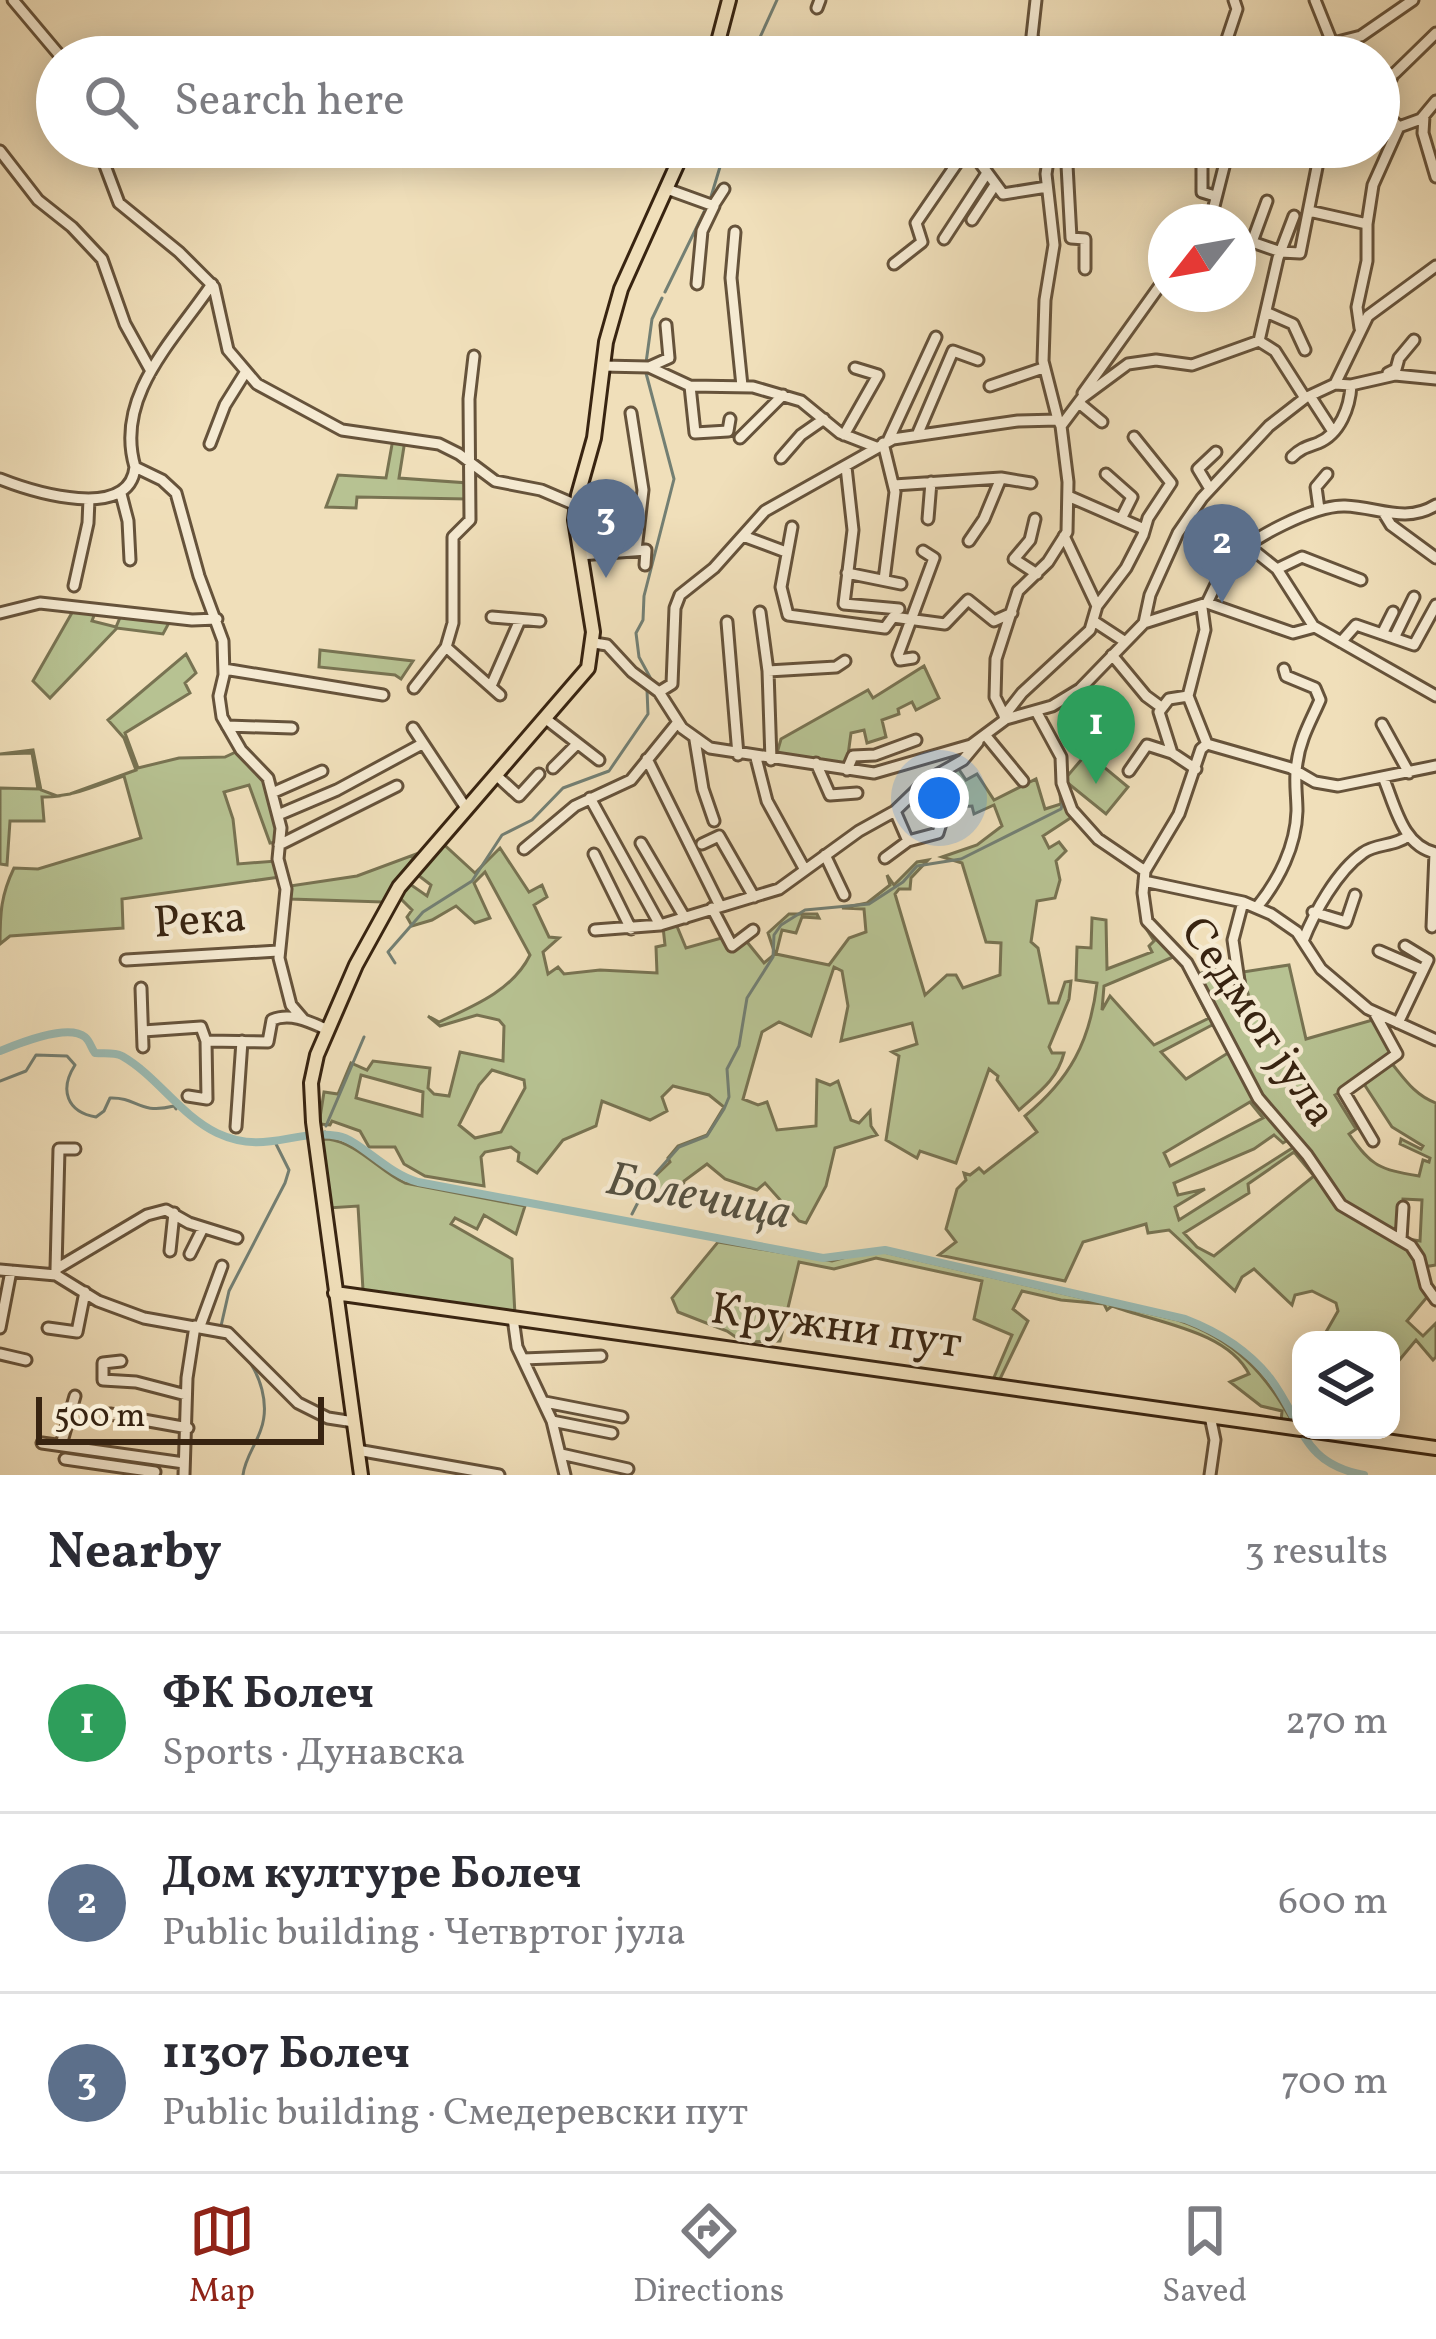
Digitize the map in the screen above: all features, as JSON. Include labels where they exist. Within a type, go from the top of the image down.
[{"type":"main road","points":[[720,36],[729,0]]},
{"type":"main road","points":[[361,1475],[337,1312],[343,1292],[315,1138],[311,1083],[356,965],[399,887],[584,676],[593,643],[568,499],[594,438],[602,366],[621,289],[676,168]]},
{"type":"main road","name":"Кружни пут","points":[[343,1292],[1292,1428]]},
{"type":"main road","name":"Кружни пут","points":[[1372,1439],[1436,1448]]},
{"type":"street","points":[[13,0],[43,36]]},
{"type":"street","points":[[1034,36],[1036,0]]},
{"type":"street","points":[[1229,36],[1237,9],[1234,0]]},
{"type":"street","points":[[1315,0],[1329,36]]},
{"type":"street","points":[[1360,36],[1413,0]]},
{"type":"street","points":[[1400,69],[1436,34]]},
{"type":"street","points":[[1400,134],[1436,101]]},
{"type":"street","points":[[1424,116],[1423,133],[1436,177]]},
{"type":"street","points":[[1400,123],[1423,133]]},
{"type":"street","points":[[0,152],[18,169],[32,193],[85,238],[102,259],[125,324],[151,371]]},
{"type":"street","points":[[104,168],[119,203],[212,284],[228,350],[245,373],[289,405],[342,430],[434,443],[503,484],[568,499]]},
{"type":"street","points":[[894,264],[922,242],[916,223],[954,168]]},
{"type":"street","points":[[983,168],[1006,194],[1047,187]]},
{"type":"street","points":[[1005,718],[994,697],[994,668],[1020,588],[1037,574],[1064,536],[1068,496],[1059,423],[1043,368],[1045,300],[1054,238],[1048,168]]},
{"type":"street","points":[[1067,168],[1071,238]]},
{"type":"street","points":[[1202,168],[1202,192],[1215,196]]},
{"type":"street","points":[[1213,204],[1223,168]]},
{"type":"street","points":[[1267,201],[1252,241],[1281,252],[1301,252],[1317,168]]},
{"type":"street","points":[[1360,328],[1357,307],[1367,224],[1373,185],[1382,168]]},
{"type":"street","points":[[944,239],[986,173]]},
{"type":"street","points":[[971,220],[995,185]]},
{"type":"street","points":[[667,189],[713,206]]},
{"type":"street","points":[[697,284],[703,231],[724,189]]},
{"type":"street","points":[[1309,212],[1367,224]]},
{"type":"street","points":[[1259,341],[1294,216]]},
{"type":"street","points":[[736,232],[731,278],[742,386]]},
{"type":"street","points":[[1054,238],[1085,239],[1085,268]]},
{"type":"street","points":[[1335,384],[1360,328],[1382,302],[1436,266]]},
{"type":"street","points":[[0,478],[58,496],[89,499],[121,494],[133,482],[130,422],[151,371],[212,284]]},
{"type":"street","points":[[1081,401],[1148,301]]},
{"type":"street","points":[[1268,313],[1292,325],[1305,350]]},
{"type":"street","points":[[647,367],[669,358],[666,325]]},
{"type":"street","points":[[884,580],[894,484],[882,444],[936,337]]},
{"type":"street","points":[[1144,623],[1150,595],[1179,530],[1266,429],[1308,397],[1335,384],[1351,386],[1384,376],[1396,368],[1414,340]]},
{"type":"street","points":[[659,692],[672,684],[675,608],[680,595],[708,574],[776,503],[882,444],[917,433],[1059,423],[1128,364],[1156,360],[1192,364],[1259,341]]},
{"type":"street","points":[[1259,341],[1279,356],[1332,430]]},
{"type":"street","points":[[917,433],[953,351],[978,360]]},
{"type":"street","points":[[414,688],[446,647],[453,623],[453,537],[470,521],[469,399],[474,356]]},
{"type":"street","points":[[602,366],[647,367],[690,386],[742,386],[783,395],[807,405],[844,435],[882,444]]},
{"type":"street","points":[[844,435],[878,375],[855,368]]},
{"type":"street","points":[[990,386],[1043,368]]},
{"type":"street","points":[[210,444],[225,404],[245,373]]},
{"type":"street","points":[[1384,376],[1436,379]]},
{"type":"street","points":[[690,386],[695,433],[728,431],[730,418]]},
{"type":"street","points":[[1292,457],[1301,448],[1325,440],[1347,414],[1351,386]]},
{"type":"street","points":[[740,438],[783,395]]},
{"type":"street","points":[[1081,401],[1102,422]]},
{"type":"street","points":[[631,413],[643,490],[636,550]]},
{"type":"street","points":[[781,458],[805,431],[824,419]]},
{"type":"street","points":[[595,930],[660,925],[779,889],[895,811],[926,781],[963,760],[1005,718],[1022,693],[1083,640],[1095,622],[1097,606],[1126,568],[1171,481],[1135,437]]},
{"type":"street","points":[[1210,489],[1198,470],[1216,452]]},
{"type":"street","points":[[135,467],[176,493],[224,647],[219,696],[227,726],[242,751],[266,772],[278,815],[286,893],[278,951],[287,997],[303,1019]]},
{"type":"street","points":[[846,467],[854,525],[844,604],[899,609]]},
{"type":"street","points":[[1106,474],[1132,497],[1121,519]]},
{"type":"street","points":[[1319,509],[1316,487],[1327,474]]},
{"type":"street","points":[[894,484],[1001,478],[1031,484]]},
{"type":"street","points":[[969,541],[1001,478]]},
{"type":"street","points":[[928,519],[931,482]]},
{"type":"street","points":[[121,494],[130,560]]},
{"type":"street","points":[[1068,496],[1144,529]]},
{"type":"street","points":[[74,586],[89,499]]},
{"type":"street","points":[[1436,505],[1409,515],[1349,506],[1319,509],[1247,545],[1226,566],[1205,605],[1205,630],[1188,696],[1207,744],[1316,782],[1339,786],[1436,766]]},
{"type":"street","points":[[1383,512],[1391,525],[1436,558]]},
{"type":"street","points":[[1035,519],[1030,540],[1014,559],[1037,574]]},
{"type":"street","points":[[791,527],[781,587],[788,615],[884,628],[892,617],[913,616],[945,624],[968,600],[993,621],[1012,613]]},
{"type":"street","points":[[743,536],[786,552]]},
{"type":"street","points":[[1064,536],[1097,606]]},
{"type":"street","points":[[1247,545],[1277,569],[1314,627],[1435,694]]},
{"type":"street","points":[[580,555],[647,551],[645,565]]},
{"type":"street","points":[[913,658],[900,660],[898,655],[934,558],[922,551]]},
{"type":"street","points":[[1277,569],[1302,557],[1361,580]]},
{"type":"street","points":[[848,573],[901,584]]},
{"type":"street","points":[[1394,638],[1414,597]]},
{"type":"street","points":[[0,614],[34,602],[217,619]]},
{"type":"street","points":[[1005,718],[1036,711],[1080,689],[1144,623],[1205,605],[1293,633],[1314,627]]},
{"type":"street","points":[[1341,642],[1356,625],[1416,644],[1436,605]]},
{"type":"street","points":[[760,612],[768,671],[771,760]]},
{"type":"street","points":[[1382,634],[1393,612]]},
{"type":"street","points":[[492,617],[540,621]]},
{"type":"street","points":[[490,686],[520,620]]},
{"type":"street","points":[[728,622],[738,754]]},
{"type":"street","points":[[1095,622],[1124,641]]},
{"type":"street","points":[[593,643],[607,645],[659,692],[695,740],[710,748],[883,772],[982,739]]},
{"type":"street","points":[[446,647],[500,695]]},
{"type":"street","points":[[1112,655],[1161,707]]},
{"type":"street","points":[[768,671],[838,667],[845,661]]},
{"type":"street","points":[[1257,907],[1275,884],[1291,843],[1297,814],[1295,771],[1320,695],[1315,688],[1285,676],[1284,669]]},
{"type":"street","points":[[224,670],[383,695]]},
{"type":"street","points":[[1172,753],[1161,707],[1174,697],[1188,696]]},
{"type":"street","points":[[1036,711],[1061,757],[1062,783],[1072,810],[1098,839],[1145,876],[1244,902],[1291,927],[1321,969],[1374,1012],[1436,1040]]},
{"type":"street","points":[[545,719],[599,760]]},
{"type":"street","points":[[524,849],[557,818],[590,797],[626,784],[679,722]]},
{"type":"street","points":[[1382,724],[1409,773]]},
{"type":"street","points":[[227,726],[292,728]]},
{"type":"street","points":[[413,728],[466,808]]},
{"type":"street","points":[[982,739],[1022,781]]},
{"type":"street","points":[[695,740],[714,821]]},
{"type":"street","points":[[847,770],[853,756],[875,755],[916,740]]},
{"type":"street","points":[[553,768],[577,743]]},
{"type":"street","points":[[278,815],[338,790],[422,744]]},
{"type":"street","name":"Седмог јула","points":[[1207,744],[1201,749],[1179,814],[1145,876],[1148,921],[1187,963],[1258,1098],[1307,1155],[1341,1205],[1401,1239]]},
{"type":"street","points":[[1129,771],[1144,746],[1172,753],[1196,769]]},
{"type":"street","points":[[756,758],[767,801],[805,870]]},
{"type":"street","points":[[647,759],[732,946],[753,930]]},
{"type":"street","points":[[816,763],[830,795],[857,794]]},
{"type":"street","points":[[272,793],[322,771]]},
{"type":"street","points":[[496,775],[519,796],[539,775]]},
{"type":"street","points":[[1383,777],[1408,836],[1436,853],[1432,927]]},
{"type":"street","points":[[278,845],[398,786]]},
{"type":"street","points":[[590,797],[660,925]]},
{"type":"street","points":[[895,811],[908,841]]},
{"type":"street","points":[[886,858],[908,841],[938,832],[942,820]]},
{"type":"street","points":[[702,844],[719,836],[754,897]]},
{"type":"street","points":[[1303,941],[1313,912],[1363,853],[1408,836]]},
{"type":"street","points":[[641,843],[685,917]]},
{"type":"street","points":[[595,854],[631,929]]},
{"type":"street","points":[[825,855],[844,895]]},
{"type":"street","points":[[645,896],[667,884]]},
{"type":"street","points":[[1313,912],[1346,922],[1355,895]]},
{"type":"street","points":[[1239,981],[1233,940],[1244,902]]},
{"type":"street","points":[[1398,1023],[1427,956],[1406,946]]},
{"type":"street","name":"Река","points":[[126,960],[278,951]]},
{"type":"street","points":[[1379,952],[1423,970]]},
{"type":"street","points":[[142,988],[143,1047]]},
{"type":"street","points":[[1373,1141],[1344,1090],[1397,1054],[1374,1012]]},
{"type":"street","points":[[206,1041],[268,1042],[276,1017],[303,1019],[328,1030]]},
{"type":"street","points":[[143,1030],[201,1027],[206,1041],[207,1099],[188,1096]]},
{"type":"street","points":[[236,1127],[242,1041]]},
{"type":"street","points":[[56,1272],[59,1149],[76,1149]]},
{"type":"street","points":[[1402,1207],[1401,1239],[1416,1252],[1426,1286],[1436,1300]]},
{"type":"street","points":[[56,1272],[146,1215],[166,1210],[236,1238]]},
{"type":"street","points":[[170,1251],[174,1214]]},
{"type":"street","points":[[190,1254],[203,1228]]},
{"type":"street","points":[[42,1443],[156,1460],[184,1469],[186,1395],[198,1326],[221,1266]]},
{"type":"street","points":[[0,1328],[6,1270],[56,1272],[85,1292],[144,1318],[198,1326],[236,1338],[305,1408],[354,1423]]},
{"type":"street","points":[[48,1328],[76,1333],[85,1292]]},
{"type":"street","points":[[513,1318],[515,1341],[552,1420],[565,1475]]},
{"type":"street","points":[[0,1354],[26,1360]]},
{"type":"street","points":[[523,1359],[601,1356]]},
{"type":"street","points":[[122,1360],[103,1363],[103,1380],[136,1382],[186,1395]]},
{"type":"street","points":[[61,1445],[75,1396]]},
{"type":"street","points":[[545,1402],[622,1417]]},
{"type":"street","points":[[110,1414],[188,1428]]},
{"type":"street","points":[[1210,1416],[1214,1438],[1210,1475]]},
{"type":"street","points":[[552,1420],[612,1432]]},
{"type":"street","points":[[357,1450],[499,1475]]},
{"type":"street","points":[[561,1454],[628,1468]]},
{"type":"street","points":[[65,1459],[155,1474],[156,1460]]},
{"type":"green space","points":[[393,439],[405,440],[399,478],[468,483],[468,499],[357,497],[356,508],[326,507],[338,475],[386,478]]},
{"type":"green space","points":[[96,610],[92,621],[116,627],[122,613],[171,619],[163,634],[117,628],[50,698],[33,681],[73,611]]},
{"type":"green space","points":[[320,650],[413,661],[401,679],[319,667]]},
{"type":"green space","points":[[186,654],[196,673],[185,683],[190,693],[125,733],[138,768],[179,758],[225,757],[238,751],[263,772],[278,823],[277,842],[270,843],[249,785],[224,792],[233,819],[238,864],[276,861],[280,877],[122,899],[123,928],[10,936],[0,944],[2,905],[14,868],[38,869],[141,838],[124,776],[71,794],[136,770],[124,738],[108,720]]},
{"type":"green space","points":[[924,666],[939,698],[916,710],[912,702],[898,709],[899,714],[882,720],[886,737],[867,743],[864,730],[851,733],[846,770],[775,760],[781,739],[868,690],[873,698]]},
{"type":"green space","points":[[33,750],[41,790],[68,794],[42,797],[44,821],[10,821],[7,865],[0,864],[0,788],[38,789],[32,753],[0,754]]},
{"type":"green space","points":[[1087,753],[1128,787],[1106,814],[1064,780]]},
{"type":"green space","points":[[958,768],[966,780],[977,774],[994,800],[1036,779],[1045,809],[1061,804],[1059,784],[1075,815],[1043,836],[1049,848],[1059,842],[1066,851],[1056,861],[1060,880],[1055,898],[1037,901],[1031,942],[1038,948],[1049,1003],[1058,1003],[1065,982],[1071,981],[1069,999],[1049,1047],[1052,1053],[1064,1053],[1061,1062],[1046,1085],[1019,1110],[989,1069],[956,1163],[920,1151],[917,1158],[886,1140],[899,1056],[892,1052],[917,1044],[912,1023],[841,1041],[848,1006],[842,971],[834,967],[811,1036],[779,1022],[762,1032],[743,1099],[758,1105],[767,1102],[777,1130],[816,1126],[817,1080],[830,1085],[838,1081],[851,1120],[859,1123],[870,1111],[877,1135],[835,1148],[826,1186],[806,1223],[765,1183],[757,1190],[725,1179],[707,1164],[684,1181],[681,1204],[642,1198],[647,1184],[670,1162],[678,1146],[707,1135],[724,1107],[709,1095],[673,1086],[662,1097],[667,1111],[650,1120],[602,1101],[596,1126],[563,1140],[537,1173],[518,1161],[519,1153],[511,1147],[485,1152],[481,1157],[484,1186],[425,1176],[404,1164],[395,1147],[369,1147],[360,1131],[332,1121],[319,1124],[324,1092],[338,1094],[351,1063],[367,1070],[373,1061],[430,1068],[428,1088],[449,1096],[460,1052],[503,1061],[504,1026],[499,1020],[477,1015],[440,1026],[428,1016],[439,1022],[491,996],[514,978],[530,955],[485,872],[474,883],[490,918],[475,923],[456,906],[412,926],[407,917],[412,910],[398,896],[407,882],[427,896],[431,885],[414,872],[440,841],[475,873],[500,848],[529,892],[542,885],[547,897],[534,905],[549,937],[559,938],[543,952],[548,974],[558,967],[564,974],[600,970],[657,973],[656,947],[665,945],[663,927],[676,924],[686,948],[725,937],[733,949],[747,942],[764,963],[775,954],[768,933],[789,914],[817,914],[819,918],[802,917],[796,933],[782,930],[776,954],[829,965],[849,938],[866,932],[864,909],[842,908],[867,903],[890,885],[887,875],[894,885],[917,862],[928,860],[911,878],[910,889],[895,894],[925,995],[947,975],[956,975],[963,988],[1000,975],[1001,943],[986,942],[962,863],[942,857],[977,845],[1002,826],[994,805],[974,814],[972,806],[956,807],[938,776]],"holes":[[[492,1070],[524,1080],[525,1088],[501,1132],[475,1138],[459,1125]],[[361,1075],[423,1092],[422,1116],[356,1098]]]},
{"type":"green space","points":[[416,854],[383,902],[290,899],[290,886],[357,876]]},
{"type":"green space","points":[[1092,918],[1106,920],[1107,969],[1152,952],[1149,946],[1154,941],[1142,922],[1146,921],[1179,962],[1173,957],[1104,986],[1102,1010],[1110,996],[1154,1045],[1209,1018],[1182,965],[1191,976],[1215,969],[1235,1010],[1250,1002],[1243,972],[1289,965],[1306,1039],[1376,1019],[1395,1052],[1389,1060],[1415,1091],[1436,1103],[1436,1265],[1423,1267],[1403,1238],[1420,1241],[1422,1200],[1403,1199],[1401,1237],[1342,1210],[1414,1254],[1428,1296],[1407,1321],[1423,1336],[1436,1323],[1433,1360],[1416,1340],[1400,1359],[1400,1331],[1327,1331],[1338,1311],[1336,1303],[1312,1291],[1295,1295],[1292,1305],[1254,1269],[1242,1277],[1235,1291],[1169,1230],[1148,1233],[1146,1224],[1083,1242],[1065,1281],[939,1255],[956,1242],[946,1229],[957,1189],[966,1180],[964,1173],[970,1175],[979,1168],[984,1173],[1037,1132],[1025,1116],[1066,1073],[1083,1041],[1097,983],[1076,980],[1077,947],[1091,948]],"holes":[[[1214,1024],[1228,1053],[1186,1079],[1161,1052]],[[1362,1081],[1392,1127],[1423,1146],[1401,1139],[1400,1144],[1430,1158],[1423,1160],[1419,1176],[1371,1160],[1349,1134],[1356,1129],[1335,1095]],[[1250,1102],[1263,1118],[1170,1166],[1164,1153]],[[1274,1135],[1294,1147],[1179,1220],[1175,1207],[1205,1189],[1178,1195],[1174,1183],[1254,1149]],[[1294,1152],[1314,1176],[1214,1256],[1197,1247],[1184,1233],[1249,1193],[1248,1184]]]},
{"type":"green space","points":[[319,1140],[349,1146],[405,1183],[525,1206],[516,1234],[484,1215],[477,1229],[455,1218],[451,1224],[512,1259],[515,1315],[363,1290],[358,1206],[328,1208]]},
{"type":"green space","points":[[718,1242],[832,1261],[868,1251],[884,1252],[1178,1320],[1198,1328],[1247,1360],[1272,1389],[1292,1425],[1281,1422],[1282,1411],[1261,1406],[1230,1382],[1249,1374],[1225,1348],[1170,1324],[1112,1306],[1107,1310],[1104,1304],[1022,1291],[1013,1309],[1028,1321],[998,1383],[992,1382],[1012,1335],[974,1319],[982,1281],[876,1258],[834,1269],[799,1262],[780,1341],[743,1342],[678,1312],[672,1298]]},
{"type":"waterway","points":[[761,36],[777,0]]},
{"type":"waterway","points":[[710,200],[720,168]]},
{"type":"waterway","points":[[665,292],[706,208]]},
{"type":"waterway","points":[[646,363],[652,319],[662,298]]},
{"type":"waterway","points":[[646,373],[674,479],[644,596],[643,620],[636,633],[639,657],[651,679]]},
{"type":"waterway","points":[[395,963],[388,952],[423,912],[472,881],[502,835],[532,820],[563,788],[609,771],[648,714],[647,690]]},
{"type":"waterway","points":[[632,1214],[649,1181],[679,1147],[707,1136],[724,1109],[729,1097],[727,1069],[739,1046],[747,998],[773,957],[774,935],[781,925],[805,910],[869,904],[903,882],[917,866],[961,859],[1061,809],[1064,798]]},
{"type":"waterway","name":"Болечица","points":[[0,1051],[42,1036],[77,1033],[95,1053],[119,1055],[135,1064],[191,1116],[217,1133],[251,1142],[338,1136],[418,1182],[823,1258],[885,1250],[1185,1319],[1221,1336],[1252,1359],[1270,1378],[1315,1451],[1343,1469],[1364,1475]]},
{"type":"waterway","points":[[326,1126],[364,1037]]},
{"type":"waterway","name":"Болечица","points":[[0,1081],[26,1071],[36,1055],[67,1056],[75,1065],[67,1083],[69,1098],[86,1114],[96,1117],[110,1098],[176,1109]]},
{"type":"waterway","points":[[221,1326],[229,1291],[289,1170],[276,1144]]},
{"type":"waterway","points":[[222,1334],[237,1347]]},
{"type":"waterway","points":[[243,1475],[264,1409],[259,1380],[244,1355]]},
{"type":"place","name":"11307 Болеч","points":[[606,578]]},
{"type":"place","name":"Дом културе Болеч","points":[[1222,603]]},
{"type":"place","name":"ФК Болеч","points":[[1096,784]]}]
